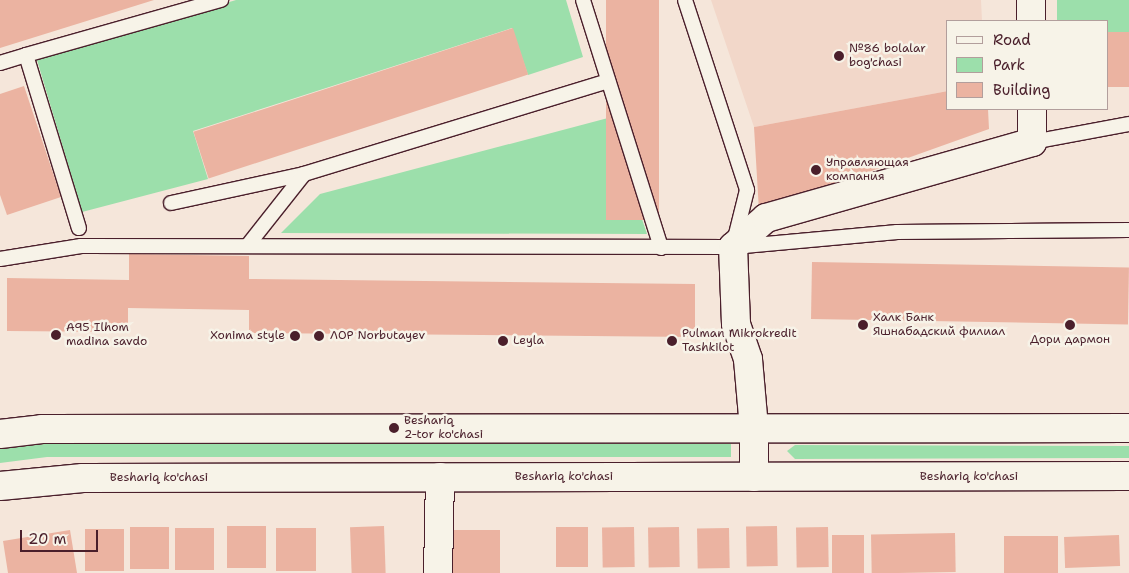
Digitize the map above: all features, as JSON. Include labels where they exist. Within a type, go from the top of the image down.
[{"type":"main road","points":[[1031,0],[1031,20]]},
{"type":"main road","points":[[754,477],[754,428],[748,359],[736,324],[733,247],[766,218],[1032,142],[1032,110]]},
{"type":"main road","points":[[0,434],[52,429],[1129,428]]},
{"type":"main road","name":"Beshariq ko'chasi","points":[[0,486],[83,478],[1129,476]]},
{"type":"main road","points":[[438,573],[440,477]]},
{"type":"lane","points":[[0,63],[222,0]]},
{"type":"lane","points":[[583,0],[661,248]]},
{"type":"lane","points":[[687,1],[747,190],[733,247]]},
{"type":"lane","points":[[26,56],[80,228]]},
{"type":"lane","points":[[171,203],[304,174],[608,81]]},
{"type":"lane","points":[[1032,142],[1129,124]]},
{"type":"lane","points":[[248,245],[304,174]]},
{"type":"lane","points":[[0,259],[81,246],[733,247],[897,232],[1129,230]]},
{"type":"shaded area","name":"№86 bolalar bog'chasi","points":[[711,0],[981,0],[982,20],[946,20],[946,91],[754,127]]},
{"type":"green space","points":[[236,0],[566,0],[583,57],[528,75],[512,28],[193,131],[208,179],[82,212],[37,60]]},
{"type":"green space","points":[[1057,0],[1129,0],[1129,32],[1109,35],[1109,20],[1057,20]]},
{"type":"green space","points":[[608,118],[647,234],[281,233],[320,194]]},
{"type":"green space","points":[[45,444],[731,444],[731,457],[47,457],[0,463],[0,449]]},
{"type":"green space","points":[[795,445],[1129,446],[1129,458],[795,459],[787,451]]},
{"type":"building","points":[[0,0],[154,0],[0,48]]},
{"type":"building","points":[[606,0],[659,0],[659,220],[606,220]]},
{"type":"building","points":[[513,28],[528,75],[209,178],[193,132]]},
{"type":"building","points":[[1109,32],[1129,32],[1129,87],[1109,87]]},
{"type":"building","points":[[24,86],[61,197],[7,215],[0,195],[0,94]]},
{"type":"building","name":"Управляющая компания","points":[[946,91],[946,110],[988,110],[989,129],[759,211],[754,127]]},
{"type":"building","points":[[129,254],[249,256],[249,279],[695,284],[695,337],[249,333],[249,310],[128,308],[128,332],[7,331],[7,278],[129,280]]},
{"type":"building","points":[[812,262],[1129,268],[1128,325],[811,319]]},
{"type":"building","points":[[227,526],[266,526],[266,568],[227,568]]},
{"type":"building","points":[[384,526],[386,573],[352,573],[350,527]]},
{"type":"building","points":[[777,526],[778,566],[747,567],[746,527]]},
{"type":"building","points":[[130,527],[169,527],[169,569],[130,569]]},
{"type":"building","points":[[556,527],[588,527],[588,567],[556,567]]},
{"type":"building","points":[[634,527],[635,567],[603,568],[602,528]]},
{"type":"building","points":[[679,527],[680,567],[649,568],[648,528]]},
{"type":"building","points":[[828,527],[829,567],[797,568],[796,528]]},
{"type":"building","points":[[175,528],[214,528],[214,570],[175,570]]},
{"type":"building","points":[[276,528],[316,528],[316,571],[276,571]]},
{"type":"building","points":[[729,528],[730,568],[698,569],[697,529]]},
{"type":"building","points":[[85,529],[124,529],[124,571],[85,571]]},
{"type":"building","points":[[70,530],[77,573],[8,573],[3,541]]},
{"type":"building","points":[[450,530],[500,530],[500,573],[450,573]]},
{"type":"building","points":[[955,533],[956,572],[872,573],[871,534]]},
{"type":"building","points":[[832,535],[864,535],[864,573],[832,573]]},
{"type":"building","points":[[1119,535],[1120,566],[1065,568],[1064,537]]},
{"type":"building","points":[[1004,536],[1058,536],[1058,573],[1004,573]]},
{"type":"place","name":"№86 bolalar bog'chasi","points":[[839,56]]},
{"type":"place","name":"Управляющая компания","points":[[816,170]]},
{"type":"place","name":"Халк Банк Яшнабадский филиал","points":[[863,325]]},
{"type":"place","name":"Дори дармон","points":[[1070,325]]},
{"type":"place","name":"A95 Ilhom madina savdo","points":[[56,335]]},
{"type":"place","name":"Xonima style","points":[[295,336]]},
{"type":"place","name":"ЛОР Norbutayev","points":[[319,336]]},
{"type":"place","name":"Leyla","points":[[503,341]]},
{"type":"place","name":"Pulman Mikrokredit Tashkilot","points":[[672,341]]},
{"type":"place","name":"Beshariq 2-tor ko'chasi","points":[[394,428]]}]
